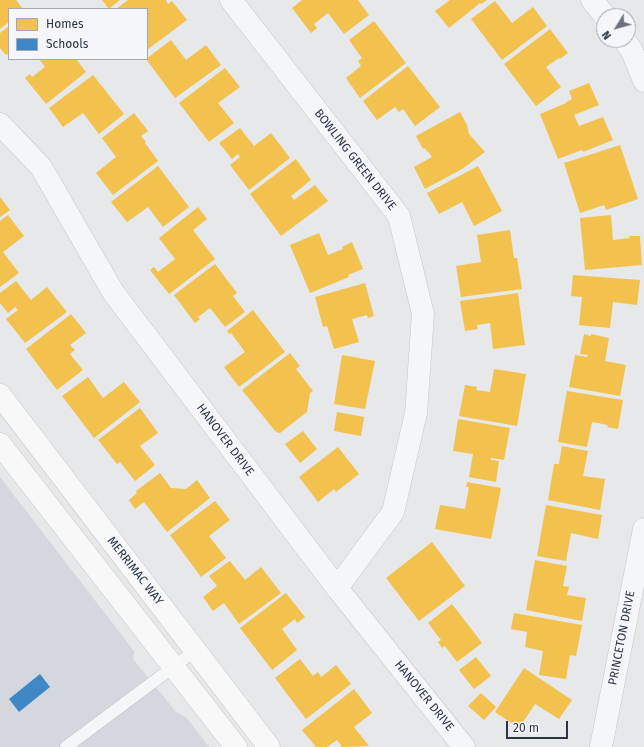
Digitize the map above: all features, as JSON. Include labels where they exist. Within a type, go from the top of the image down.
[{"type":"street","name":"BOWLING GREEN DRIVE","points":[[231,0],[399,216],[423,314],[416,413],[393,512],[337,588]]},
{"type":"street","points":[[592,0],[598,8]]},
{"type":"street","points":[[630,48],[644,81]]},
{"type":"street","name":"HANOVER DRIVE","points":[[0,124],[41,167],[113,292],[337,588],[464,747]]},
{"type":"street","name":"MERRIMAC WAY","points":[[0,395],[269,747]]},
{"type":"street","points":[[0,444],[236,747]]},
{"type":"street","name":"PRINCETON DRIVE","points":[[601,747],[644,530]]},
{"type":"lane","points":[[66,747],[196,650]]},
{"type":"shaded area","points":[[0,477],[134,651],[133,659],[176,712],[186,717],[209,747],[0,747]]},
{"type":"building: Homes","points":[[0,0],[16,0],[22,8],[8,8],[8,23],[0,29]]},
{"type":"building: Homes","points":[[102,0],[120,0],[110,8],[108,8]]},
{"type":"building: Homes","points":[[128,0],[166,0],[168,4],[172,1],[187,20],[148,49],[148,8],[117,8]]},
{"type":"building: Homes","points":[[302,0],[358,0],[369,15],[344,34],[328,13],[314,24],[317,28],[311,33],[292,8]]},
{"type":"building: Homes","points":[[450,0],[487,0],[481,4],[480,3],[449,28],[435,11]]},
{"type":"building: Homes","points":[[495,1],[512,23],[533,7],[547,26],[502,60],[471,19]]},
{"type":"building: Homes","points":[[374,21],[406,63],[360,98],[346,78],[361,66],[358,61],[362,58],[349,40]]},
{"type":"building: Homes","points":[[8,27],[8,54],[6,55],[0,48],[0,33]]},
{"type":"building: Homes","points":[[550,29],[568,53],[546,67],[561,87],[536,106],[504,64]]},
{"type":"building: Homes","points":[[171,40],[186,60],[206,45],[221,65],[175,98],[147,60]]},
{"type":"building: Homes","points":[[40,60],[77,60],[86,72],[46,104],[25,78],[30,74],[32,77],[45,67]]},
{"type":"building: Homes","points":[[408,66],[440,107],[415,126],[403,109],[399,112],[395,107],[377,120],[363,101]]},
{"type":"building: Homes","points":[[225,68],[240,87],[218,103],[234,123],[209,142],[179,103]]},
{"type":"building: Homes","points":[[93,75],[124,114],[99,134],[83,113],[63,127],[49,108]]},
{"type":"building: Homes","points":[[589,83],[599,105],[574,115],[579,126],[603,117],[613,140],[583,152],[582,150],[558,159],[540,114],[566,103],[572,99],[569,91]]},
{"type":"building: Homes","points":[[460,112],[467,125],[469,134],[485,152],[462,169],[425,189],[414,167],[432,157],[425,148],[423,149],[416,136]]},
{"type":"building: Homes","points":[[134,113],[148,131],[141,136],[158,161],[113,195],[96,173],[116,157],[102,138]]},
{"type":"building: Homes","points":[[240,128],[254,146],[271,133],[290,158],[249,190],[230,165],[240,157],[238,154],[232,159],[219,143]]},
{"type":"building: Homes","points":[[620,145],[638,199],[606,210],[604,205],[580,213],[564,163]]},
{"type":"building: Homes","points":[[296,159],[311,180],[291,196],[294,200],[315,185],[328,201],[281,236],[250,194]]},
{"type":"building: Homes","points":[[158,166],[189,207],[163,227],[148,207],[127,222],[111,202]]},
{"type":"building: Homes","points":[[478,166],[502,211],[474,226],[462,202],[439,214],[427,193]]},
{"type":"building: Homes","points":[[0,197],[10,210],[0,217]]},
{"type":"building: Homes","points":[[198,207],[207,219],[193,230],[215,259],[169,294],[150,270],[154,267],[158,272],[175,259],[159,238]]},
{"type":"building: Homes","points":[[8,215],[24,236],[3,252],[19,273],[0,287],[0,221]]},
{"type":"building: Homes","points":[[611,215],[613,240],[630,238],[629,236],[640,236],[642,265],[585,270],[580,218]]},
{"type":"building: Homes","points":[[510,230],[514,258],[517,258],[522,289],[461,297],[456,266],[481,262],[477,235]]},
{"type":"building: Homes","points":[[319,233],[328,255],[343,249],[342,247],[352,242],[363,269],[348,275],[349,277],[310,293],[290,245]]},
{"type":"building: Homes","points":[[215,264],[237,293],[233,296],[245,312],[225,327],[210,308],[198,317],[200,319],[195,323],[174,295]]},
{"type":"building: Homes","points":[[573,275],[640,280],[637,305],[613,302],[610,328],[579,325],[582,297],[571,296]]},
{"type":"building: Homes","points":[[16,281],[31,300],[47,287],[67,312],[25,343],[6,319],[18,310],[15,307],[8,313],[0,303],[0,293]]},
{"type":"building: Homes","points":[[365,283],[374,316],[368,318],[367,315],[352,319],[359,342],[334,349],[327,326],[323,327],[315,297]]},
{"type":"building: Homes","points":[[518,293],[525,345],[493,349],[490,323],[477,325],[478,329],[465,331],[460,301]]},
{"type":"building: Homes","points":[[253,310],[285,352],[239,387],[224,367],[245,352],[231,333],[229,334],[227,331]]},
{"type":"building: Homes","points":[[71,314],[86,333],[70,345],[75,350],[70,354],[83,370],[57,390],[26,349]]},
{"type":"building: Homes","points":[[584,334],[609,338],[605,361],[626,365],[620,396],[569,387],[575,355],[587,357],[588,355],[580,354]]},
{"type":"building: Homes","points":[[290,353],[300,366],[296,369],[313,391],[310,393],[307,412],[280,433],[276,432],[242,390]]},
{"type":"building: Homes","points":[[342,355],[375,361],[365,409],[334,404]]},
{"type":"building: Homes","points":[[494,369],[526,374],[517,426],[459,416],[465,385],[477,387],[476,390],[490,392]]},
{"type":"building: Homes","points":[[88,377],[103,398],[124,382],[140,402],[94,438],[62,396]]},
{"type":"building: Homes","points":[[567,391],[623,400],[618,429],[607,427],[608,425],[592,422],[587,447],[558,442]]},
{"type":"building: Homes","points":[[140,408],[158,433],[140,446],[155,465],[135,481],[120,462],[117,464],[98,440]]},
{"type":"building: Homes","points":[[337,412],[364,417],[361,436],[334,431]]},
{"type":"building: Homes","points":[[458,419],[510,428],[504,460],[491,458],[491,460],[499,461],[496,482],[469,477],[473,454],[453,451]]},
{"type":"building: Homes","points":[[303,431],[317,449],[300,463],[285,444]]},
{"type":"building: Homes","points":[[562,446],[588,451],[583,476],[605,479],[600,510],[548,500],[554,464],[559,464]]},
{"type":"building: Homes","points":[[338,447],[359,474],[336,492],[334,489],[318,502],[299,477]]},
{"type":"building: Homes","points":[[160,473],[171,488],[186,489],[197,480],[210,498],[167,532],[144,502],[135,509],[129,500],[137,493],[136,491]]},
{"type":"building: Homes","points":[[467,482],[501,488],[491,539],[435,529],[440,505],[465,509],[469,487],[466,487]]},
{"type":"building: Homes","points":[[215,501],[230,520],[209,536],[226,558],[201,577],[170,535]]},
{"type":"building: Homes","points":[[546,505],[602,515],[598,539],[571,533],[566,561],[537,556]]},
{"type":"building: Homes","points":[[432,542],[465,586],[419,621],[386,578]]},
{"type":"building: Homes","points":[[535,560],[567,566],[563,586],[569,587],[567,595],[586,598],[582,621],[526,610]]},
{"type":"building: Homes","points":[[230,561],[245,580],[261,567],[281,593],[239,624],[224,603],[213,611],[203,597],[217,586],[209,576]]},
{"type":"building: Homes","points":[[286,593],[305,617],[297,623],[295,619],[282,629],[297,650],[272,670],[240,628]]},
{"type":"building: Homes","points":[[452,604],[482,643],[457,662],[445,646],[442,648],[438,642],[441,640],[428,623]]},
{"type":"building: Homes","points":[[514,613],[582,625],[576,656],[570,655],[566,679],[539,675],[543,651],[525,647],[527,632],[511,629]]},
{"type":"building: Homes","points":[[476,657],[491,676],[474,689],[459,670]]},
{"type":"building: Homes","points":[[300,659],[313,676],[318,672],[321,677],[336,665],[351,684],[306,719],[275,678]]},
{"type":"building: Homes","points":[[524,668],[572,700],[559,719],[535,704],[519,728],[495,712]]},
{"type":"building: Homes","points":[[354,689],[372,713],[354,727],[369,746],[342,747],[337,740],[327,747],[316,747],[302,730]]},
{"type":"building: Homes","points":[[481,693],[496,707],[484,720],[468,706]]},
{"type":"building: Schools","points":[[40,674],[50,687],[19,712],[9,699]]}]
